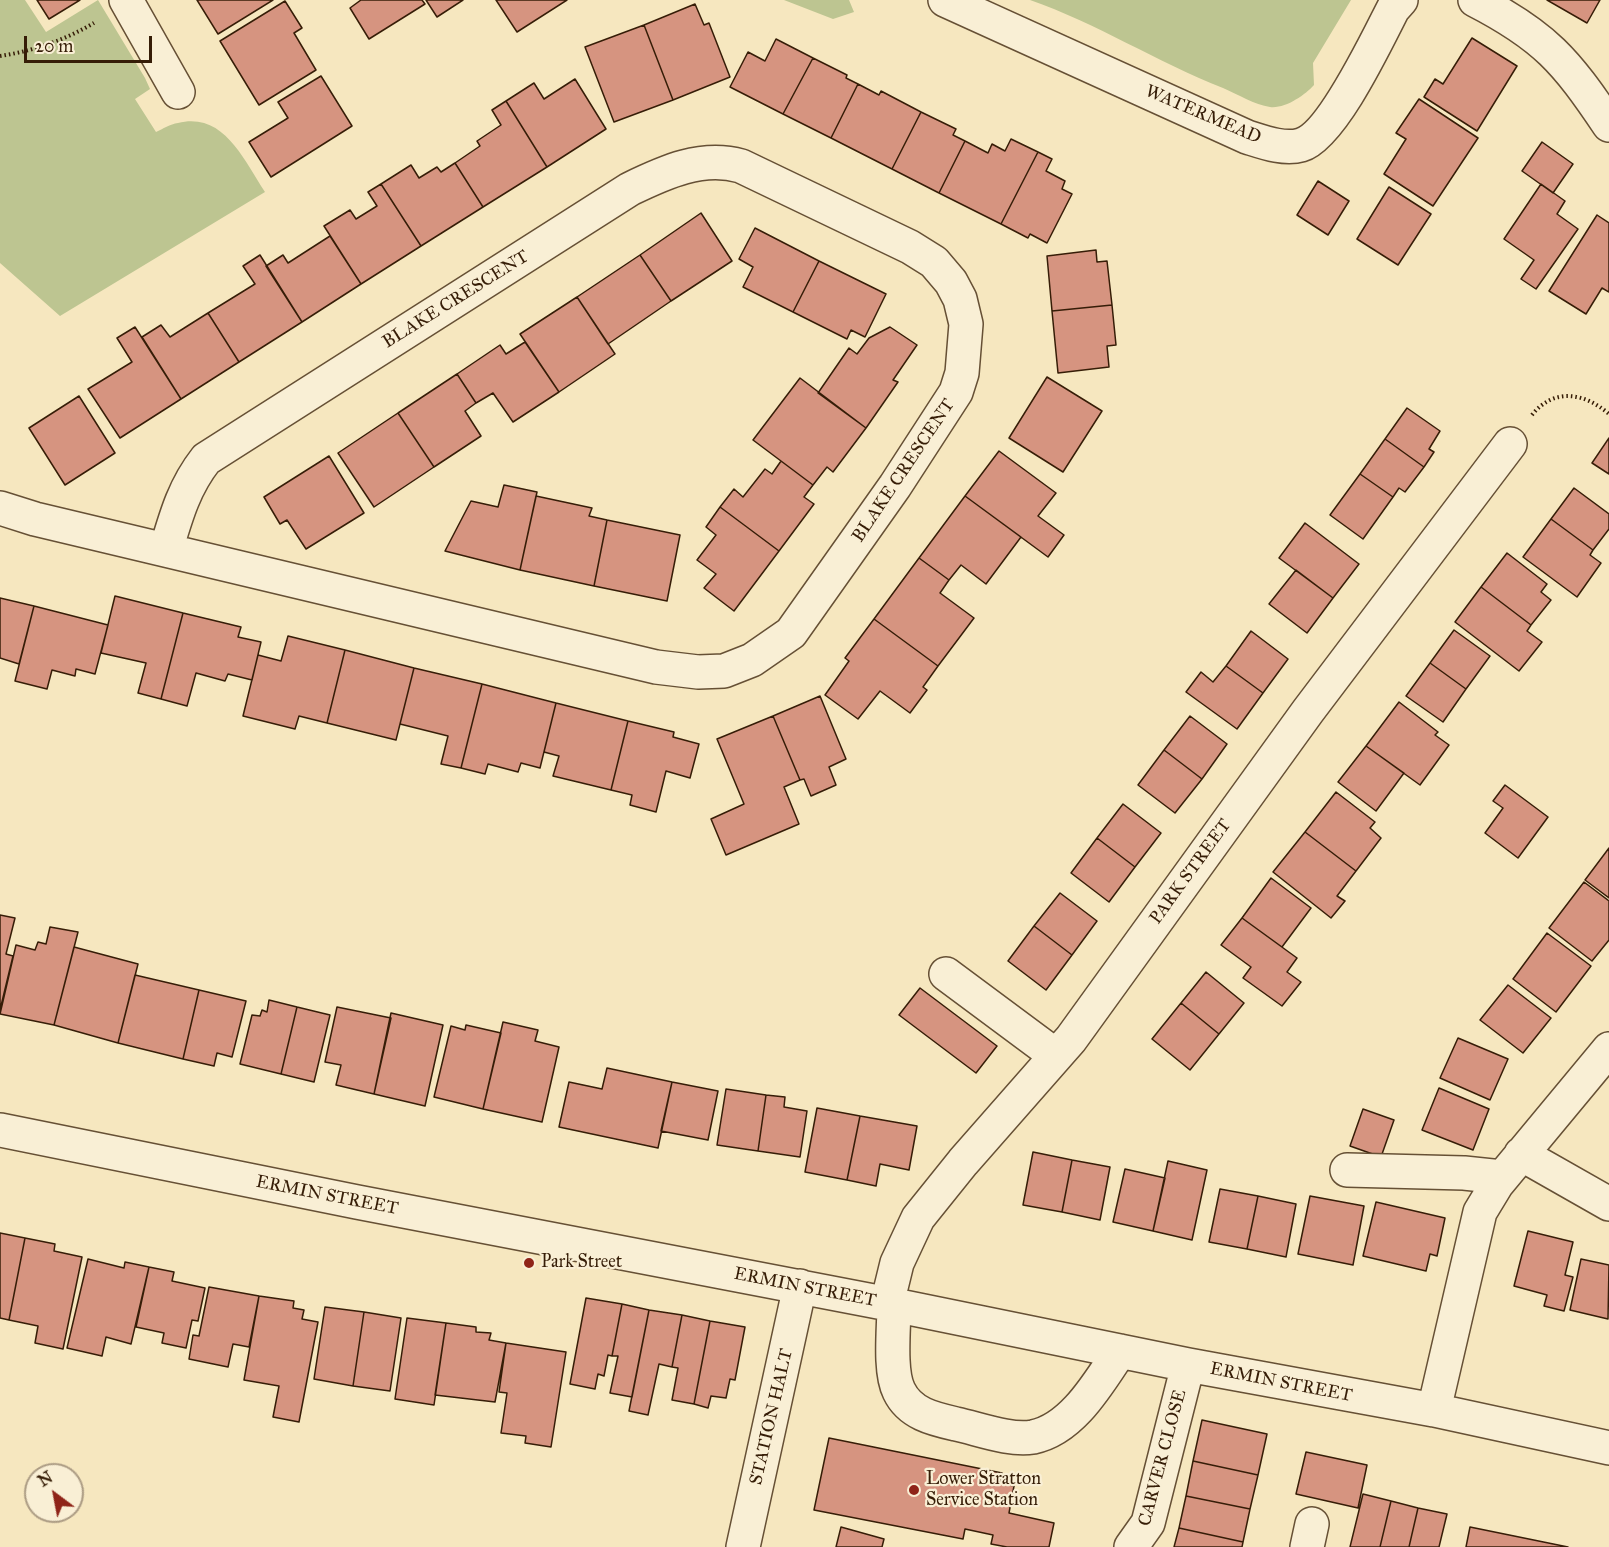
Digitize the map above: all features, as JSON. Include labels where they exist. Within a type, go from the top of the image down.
[{"type":"street","name":"WATERMEAD","points":[[945,0],[1247,137],[1286,146],[1299,146],[1316,139],[1331,118],[1393,9],[1401,0]]},
{"type":"street","points":[[1475,0],[1512,19],[1556,53],[1575,74],[1609,125]]},
{"type":"street","points":[[126,2],[178,92]]},
{"type":"street","name":"BLAKE CRESCENT","points":[[0,508],[166,550],[656,667],[698,672],[724,671],[752,660],[790,633],[896,486],[956,392],[962,373],[966,324],[960,299],[951,282],[934,262],[910,247],[741,166],[723,161],[665,172],[630,189],[206,459],[190,480],[177,509],[166,550]]},
{"type":"street","name":"PARK STREET","points":[[1120,1351],[1095,1388],[1057,1426],[1033,1437],[1017,1437],[934,1419],[918,1413],[906,1403],[898,1390],[895,1375],[890,1304],[897,1263],[918,1218],[963,1162],[1071,1039],[1308,711],[1510,444]]},
{"type":"street","points":[[946,974],[1055,1055]]},
{"type":"street","points":[[1434,1410],[1480,1212],[1512,1165],[1609,1049]]},
{"type":"street","name":"ERMIN STREET","points":[[0,1130],[334,1198],[890,1304],[1188,1365],[1434,1410],[1609,1448]]},
{"type":"street","points":[[1347,1170],[1464,1173],[1512,1165],[1609,1204]]},
{"type":"street","name":"STATION HALT","points":[[743,1547],[800,1287]]},
{"type":"street","name":"CARVER CLOSE","points":[[1131,1547],[1148,1522],[1188,1365]]},
{"type":"path","points":[[0,56],[44,46],[75,34],[126,2]]},
{"type":"path","points":[[1510,444],[1537,409],[1553,399],[1576,395],[1588,398],[1609,414]]},
{"type":"green space","points":[[0,0],[25,0],[46,32],[98,0],[150,89],[135,99],[156,132],[178,123],[194,121],[208,124],[230,141],[265,192],[60,316],[0,263]]},
{"type":"green space","points":[[784,0],[849,0],[854,12],[833,19]]},
{"type":"green space","points":[[1030,0],[1351,0],[1313,63],[1314,85],[1282,106],[1270,107],[1252,102],[1198,78],[1079,20]]},
{"type":"building","points":[[37,0],[80,0],[49,19]]},
{"type":"building","points":[[197,0],[273,0],[218,34]]},
{"type":"building","points":[[361,0],[422,0],[425,4],[369,39],[350,8]]},
{"type":"building","points":[[426,0],[463,0],[437,17]]},
{"type":"building","points":[[496,0],[567,0],[517,32]]},
{"type":"building","points":[[1547,0],[1600,0],[1587,23]]},
{"type":"building","points":[[285,1],[302,28],[294,33],[316,70],[259,105],[220,41]]},
{"type":"building","points":[[695,4],[704,25],[709,23],[730,77],[673,100],[644,25]]},
{"type":"building","points":[[644,25],[673,100],[614,122],[585,47]]},
{"type":"building","points":[[1472,38],[1517,66],[1477,131],[1424,97],[1435,79],[1443,84]]},
{"type":"building","points":[[776,39],[813,58],[783,114],[730,87],[748,52],[765,61]]},
{"type":"building","points":[[813,58],[847,75],[846,78],[858,84],[831,138],[783,114]]},
{"type":"building","points":[[321,76],[352,126],[271,177],[249,142],[288,118],[278,102]]},
{"type":"building","points":[[575,79],[606,129],[547,167],[506,101],[534,83],[544,99]]},
{"type":"building","points":[[858,84],[879,95],[881,91],[921,112],[892,169],[831,138]]},
{"type":"building","points":[[1419,99],[1478,138],[1433,206],[1384,174],[1406,139],[1396,133]]},
{"type":"building","points":[[506,101],[547,167],[483,207],[455,163],[480,146],[477,141],[501,125],[492,110]]},
{"type":"building","points":[[921,112],[956,129],[953,135],[965,141],[939,193],[892,169]]},
{"type":"building","points":[[1011,139],[1038,152],[1001,224],[939,193],[965,141],[988,153],[992,144],[1005,151]]},
{"type":"building","points":[[1542,142],[1573,164],[1553,193],[1522,171]]},
{"type":"building","points":[[1038,152],[1052,159],[1046,171],[1065,181],[1062,189],[1072,194],[1047,243],[1030,234],[1028,238],[1001,224]]},
{"type":"building","points":[[455,163],[483,207],[421,246],[381,184],[411,165],[419,178],[437,167],[441,172]]},
{"type":"building","points":[[1318,181],[1349,201],[1328,235],[1297,215]]},
{"type":"building","points":[[381,184],[421,246],[361,284],[324,226],[350,210],[356,219],[377,206],[368,192]]},
{"type":"building","points":[[1541,184],[1565,201],[1557,214],[1578,229],[1536,289],[1521,279],[1534,260],[1504,239]]},
{"type":"building","points":[[1389,187],[1431,214],[1398,265],[1357,239]]},
{"type":"building","points":[[701,213],[732,261],[671,301],[640,255]]},
{"type":"building","points":[[1597,215],[1609,223],[1609,292],[1602,288],[1586,314],[1549,291]]},
{"type":"building","points":[[755,228],[819,261],[793,312],[743,287],[753,267],[739,259]]},
{"type":"building","points":[[330,236],[361,284],[302,322],[266,266],[283,255],[288,263]]},
{"type":"building","points":[[1096,250],[1097,262],[1107,261],[1112,305],[1052,311],[1047,256]]},
{"type":"building","points":[[260,255],[302,322],[239,362],[208,313],[255,284],[243,266]]},
{"type":"building","points":[[640,255],[671,301],[608,344],[577,297]]},
{"type":"building","points":[[819,261],[886,294],[865,337],[851,330],[847,339],[793,312]]},
{"type":"building","points":[[577,297],[615,354],[559,392],[520,334]]},
{"type":"building","points":[[1112,305],[1116,345],[1107,346],[1109,367],[1058,373],[1052,311]]},
{"type":"building","points":[[208,313],[239,362],[181,399],[142,337],[161,325],[170,337]]},
{"type":"building","points":[[135,327],[181,399],[120,438],[88,389],[132,362],[117,338]]},
{"type":"building","points":[[890,327],[917,345],[893,380],[898,382],[866,428],[818,393],[849,348],[857,354],[869,338]]},
{"type":"building","points":[[525,342],[559,392],[513,422],[493,393],[476,403],[457,374],[500,345],[506,354]]},
{"type":"building","points":[[457,374],[476,403],[465,411],[481,436],[434,467],[398,413]]},
{"type":"building","points":[[1047,377],[1102,411],[1063,472],[1009,438]]},
{"type":"building","points":[[800,378],[866,428],[833,472],[827,467],[813,485],[753,440]]},
{"type":"building","points":[[79,396],[115,453],[65,485],[29,428]]},
{"type":"building","points":[[1407,408],[1440,431],[1429,449],[1434,452],[1424,467],[1385,439]]},
{"type":"building","points":[[398,413],[434,467],[374,507],[338,453]]},
{"type":"building","points":[[1609,438],[1609,474],[1592,463]]},
{"type":"building","points":[[1385,439],[1424,467],[1405,492],[1399,488],[1393,497],[1360,474]]},
{"type":"building","points":[[999,451],[1056,493],[1038,516],[1064,535],[1048,557],[965,496]]},
{"type":"building","points":[[329,456],[364,513],[306,549],[287,520],[280,524],[264,497]]},
{"type":"building","points":[[781,461],[813,485],[804,497],[814,504],[779,551],[720,507],[734,489],[743,497],[765,469],[772,474]]},
{"type":"building","points":[[1360,474],[1393,497],[1363,539],[1330,515]]},
{"type":"building","points":[[504,485],[537,492],[520,570],[445,551],[471,501],[498,507]]},
{"type":"building","points":[[1574,488],[1609,514],[1609,529],[1593,550],[1551,519]]},
{"type":"building","points":[[536,496],[592,508],[589,516],[607,520],[594,586],[520,570]]},
{"type":"building","points":[[965,496],[1021,537],[986,584],[961,565],[949,580],[919,558]]},
{"type":"building","points":[[720,507],[779,551],[734,611],[704,588],[716,574],[697,560],[716,535],[706,527]]},
{"type":"building","points":[[1551,519],[1593,550],[1590,555],[1601,563],[1577,597],[1523,557]]},
{"type":"building","points":[[607,520],[680,535],[667,601],[594,586]]},
{"type":"building","points":[[1305,523],[1359,564],[1333,598],[1279,558]]},
{"type":"building","points":[[1507,553],[1547,584],[1541,592],[1551,600],[1531,625],[1481,587]]},
{"type":"building","points":[[919,558],[949,580],[940,593],[974,618],[938,666],[874,619]]},
{"type":"building","points":[[1296,570],[1333,598],[1307,633],[1269,604]]},
{"type":"building","points":[[1481,587],[1531,625],[1527,631],[1542,642],[1519,671],[1455,622]]},
{"type":"building","points":[[115,596],[183,613],[161,699],[138,693],[146,663],[101,653]]},
{"type":"building","points":[[0,598],[34,606],[19,664],[0,658]]},
{"type":"building","points":[[34,606],[108,625],[95,674],[76,669],[75,676],[52,670],[47,689],[15,681]]},
{"type":"building","points":[[183,613],[241,627],[238,637],[261,642],[252,680],[228,674],[225,681],[196,673],[187,706],[161,699]]},
{"type":"building","points":[[874,619],[938,666],[923,687],[927,690],[910,713],[880,691],[858,719],[825,695],[849,661],[845,658]]},
{"type":"building","points":[[1454,630],[1490,656],[1466,689],[1430,663]]},
{"type":"building","points":[[1251,631],[1288,659],[1263,693],[1226,666]]},
{"type":"building","points":[[288,636],[345,650],[327,723],[299,716],[295,729],[243,716],[258,655],[281,661]]},
{"type":"building","points":[[345,650],[414,668],[396,740],[327,723]]},
{"type":"building","points":[[1430,663],[1466,689],[1443,722],[1406,696]]},
{"type":"building","points":[[1226,666],[1263,693],[1237,729],[1186,692],[1201,672],[1213,682]]},
{"type":"building","points":[[414,668],[482,684],[461,768],[441,764],[448,736],[400,724]]},
{"type":"building","points":[[482,684],[556,703],[540,768],[521,763],[518,772],[488,764],[485,774],[461,768]]},
{"type":"building","points":[[820,696],[846,759],[829,767],[836,785],[811,796],[804,779],[800,780],[773,716]]},
{"type":"building","points":[[1399,702],[1438,732],[1435,735],[1449,745],[1420,785],[1366,746]]},
{"type":"building","points":[[556,703],[628,721],[611,790],[553,776],[559,756],[544,752]]},
{"type":"building","points":[[773,716],[800,780],[784,787],[799,824],[726,855],[711,819],[744,804],[717,739]]},
{"type":"building","points":[[1190,716],[1227,744],[1202,779],[1164,750]]},
{"type":"building","points":[[628,721],[674,732],[673,737],[699,744],[690,778],[666,771],[656,812],[630,805],[632,795],[611,790]]},
{"type":"building","points":[[1366,746],[1404,773],[1376,811],[1338,782]]},
{"type":"building","points":[[1164,750],[1202,779],[1175,813],[1138,785]]},
{"type":"building","points":[[1505,785],[1548,817],[1518,858],[1485,833],[1503,808],[1493,801]]},
{"type":"building","points":[[1336,792],[1375,822],[1370,828],[1381,838],[1356,871],[1305,832]]},
{"type":"building","points":[[1123,804],[1161,833],[1135,867],[1097,838]]},
{"type":"building","points":[[1305,832],[1356,871],[1337,896],[1345,901],[1331,918],[1273,872]]},
{"type":"building","points":[[1097,838],[1135,867],[1109,902],[1071,873]]},
{"type":"building","points":[[1609,848],[1609,898],[1585,880]]},
{"type":"building","points":[[1271,878],[1311,908],[1282,947],[1242,918]]},
{"type":"building","points":[[1584,882],[1609,901],[1609,940],[1592,961],[1549,928]]},
{"type":"building","points":[[1060,893],[1097,921],[1072,955],[1034,926]]},
{"type":"building","points":[[0,915],[15,918],[6,954],[13,956],[0,1010]]},
{"type":"building","points":[[1242,918],[1297,958],[1287,972],[1301,982],[1282,1006],[1243,978],[1251,967],[1221,945]]},
{"type":"building","points":[[1034,926],[1072,955],[1046,990],[1008,961]]},
{"type":"building","points":[[50,927],[78,932],[54,1025],[0,1014],[16,945],[35,950],[38,942],[46,944]]},
{"type":"building","points":[[1547,933],[1591,966],[1556,1012],[1513,979]]},
{"type":"building","points":[[74,947],[138,964],[118,1043],[54,1025]]},
{"type":"building","points":[[1206,972],[1244,1003],[1219,1034],[1181,1003]]},
{"type":"building","points":[[135,975],[199,990],[183,1059],[118,1043]]},
{"type":"building","points":[[1508,985],[1551,1018],[1523,1053],[1480,1020]]},
{"type":"building","points":[[920,988],[997,1046],[976,1073],[899,1015]]},
{"type":"building","points":[[199,990],[246,1001],[232,1057],[217,1053],[214,1066],[183,1059]]},
{"type":"building","points":[[269,1000],[297,1007],[281,1074],[240,1064],[252,1015],[260,1016],[262,1010],[267,1012]]},
{"type":"building","points":[[1181,1003],[1219,1034],[1190,1070],[1152,1039]]},
{"type":"building","points":[[297,1007],[330,1015],[314,1082],[281,1074]]},
{"type":"building","points":[[337,1007],[391,1018],[374,1094],[336,1085],[341,1065],[325,1062]]},
{"type":"building","points":[[391,1013],[443,1025],[425,1106],[374,1094]]},
{"type":"building","points":[[503,1022],[538,1030],[535,1041],[559,1047],[542,1122],[483,1109]]},
{"type":"building","points":[[466,1025],[501,1033],[483,1109],[434,1097],[451,1026],[465,1030]]},
{"type":"building","points":[[1458,1038],[1508,1059],[1490,1100],[1440,1078]]},
{"type":"building","points":[[607,1068],[672,1082],[658,1148],[559,1127],[569,1082],[602,1089]]},
{"type":"building","points":[[672,1082],[718,1091],[708,1140],[661,1131]]},
{"type":"building","points":[[1439,1088],[1489,1109],[1473,1150],[1422,1130]]},
{"type":"building","points":[[726,1089],[766,1095],[758,1151],[717,1145]]},
{"type":"building","points":[[766,1095],[785,1097],[784,1107],[807,1111],[800,1157],[758,1151]]},
{"type":"building","points":[[817,1108],[860,1116],[847,1180],[805,1172]]},
{"type":"building","points":[[1363,1109],[1394,1120],[1381,1157],[1350,1146]]},
{"type":"building","points":[[860,1116],[917,1126],[909,1170],[880,1164],[876,1186],[847,1180]]},
{"type":"building","points":[[1033,1152],[1072,1160],[1062,1212],[1023,1205]]},
{"type":"building","points":[[1072,1160],[1110,1167],[1100,1220],[1062,1212]]},
{"type":"building","points":[[1168,1161],[1207,1170],[1192,1240],[1153,1231]]},
{"type":"building","points":[[1125,1169],[1165,1178],[1153,1231],[1113,1222]]},
{"type":"building","points":[[1220,1189],[1258,1196],[1247,1249],[1209,1242]]},
{"type":"building","points":[[1258,1196],[1296,1204],[1286,1257],[1247,1249]]},
{"type":"building","points":[[1310,1196],[1364,1206],[1353,1265],[1298,1254]]},
{"type":"building","points":[[1376,1202],[1445,1218],[1437,1256],[1430,1254],[1426,1271],[1363,1256]]},
{"type":"building","points":[[1528,1231],[1573,1242],[1565,1275],[1573,1277],[1564,1311],[1544,1306],[1547,1295],[1514,1286]]},
{"type":"building","points":[[0,1233],[25,1238],[9,1320],[0,1318]]},
{"type":"building","points":[[25,1238],[55,1244],[54,1251],[82,1257],[63,1349],[35,1343],[38,1326],[9,1320]]},
{"type":"building","points":[[88,1259],[124,1268],[125,1262],[149,1267],[131,1344],[106,1337],[102,1356],[67,1348]]},
{"type":"building","points":[[1581,1259],[1609,1265],[1608,1319],[1570,1310]]},
{"type":"building","points":[[149,1267],[174,1272],[172,1281],[205,1288],[198,1321],[192,1320],[186,1348],[162,1343],[164,1333],[136,1327]]},
{"type":"building","points":[[209,1287],[259,1296],[249,1347],[233,1344],[228,1367],[189,1359],[193,1335],[199,1336]]},
{"type":"building","points":[[259,1296],[294,1301],[293,1308],[304,1310],[302,1319],[318,1322],[299,1422],[273,1417],[279,1386],[244,1380]]},
{"type":"building","points":[[586,1298],[622,1304],[612,1356],[608,1355],[604,1376],[598,1374],[595,1389],[570,1384]]},
{"type":"building","points":[[622,1304],[649,1310],[632,1397],[610,1393],[618,1356],[612,1356]]},
{"type":"building","points":[[325,1307],[364,1312],[353,1386],[314,1379]]},
{"type":"building","points":[[649,1310],[682,1315],[672,1367],[659,1364],[648,1415],[629,1411]]},
{"type":"building","points":[[364,1312],[401,1318],[390,1391],[353,1386]]},
{"type":"building","points":[[682,1315],[710,1321],[694,1404],[672,1400],[678,1368],[672,1367]]},
{"type":"building","points":[[407,1318],[446,1323],[434,1405],[395,1399]]},
{"type":"building","points":[[710,1321],[745,1327],[735,1380],[730,1379],[726,1398],[711,1396],[708,1408],[694,1404]]},
{"type":"building","points":[[446,1323],[476,1327],[476,1332],[491,1333],[489,1340],[506,1343],[495,1402],[435,1395]]},
{"type":"building","points":[[506,1343],[566,1352],[551,1447],[525,1443],[526,1436],[501,1433],[507,1393],[499,1392]]},
{"type":"building","points":[[1202,1420],[1267,1434],[1258,1475],[1193,1461]]},
{"type":"building","points":[[829,1438],[1002,1473],[1000,1483],[1014,1486],[1009,1513],[1054,1523],[1049,1547],[1007,1547],[991,1544],[993,1535],[965,1529],[963,1539],[814,1510]]},
{"type":"building","points":[[1306,1452],[1367,1465],[1358,1508],[1296,1494]]},
{"type":"building","points":[[1193,1461],[1258,1475],[1250,1509],[1186,1496]]},
{"type":"building","points":[[1363,1494],[1391,1501],[1380,1547],[1350,1547]]},
{"type":"building","points":[[1186,1496],[1250,1509],[1243,1542],[1179,1528]]},
{"type":"building","points":[[1391,1501],[1418,1508],[1409,1547],[1380,1547]]},
{"type":"building","points":[[1418,1508],[1447,1514],[1439,1547],[1409,1547]]},
{"type":"building","points":[[841,1527],[884,1539],[882,1547],[836,1547]]},
{"type":"building","points":[[1470,1527],[1568,1547],[1466,1547]]},
{"type":"building","points":[[1179,1528],[1243,1542],[1242,1547],[1174,1547]]},
{"type":"place","name":"Park Street","points":[[529,1263]]},
{"type":"place","name":"Lower Stratton Service Station","points":[[914,1490]]}]
